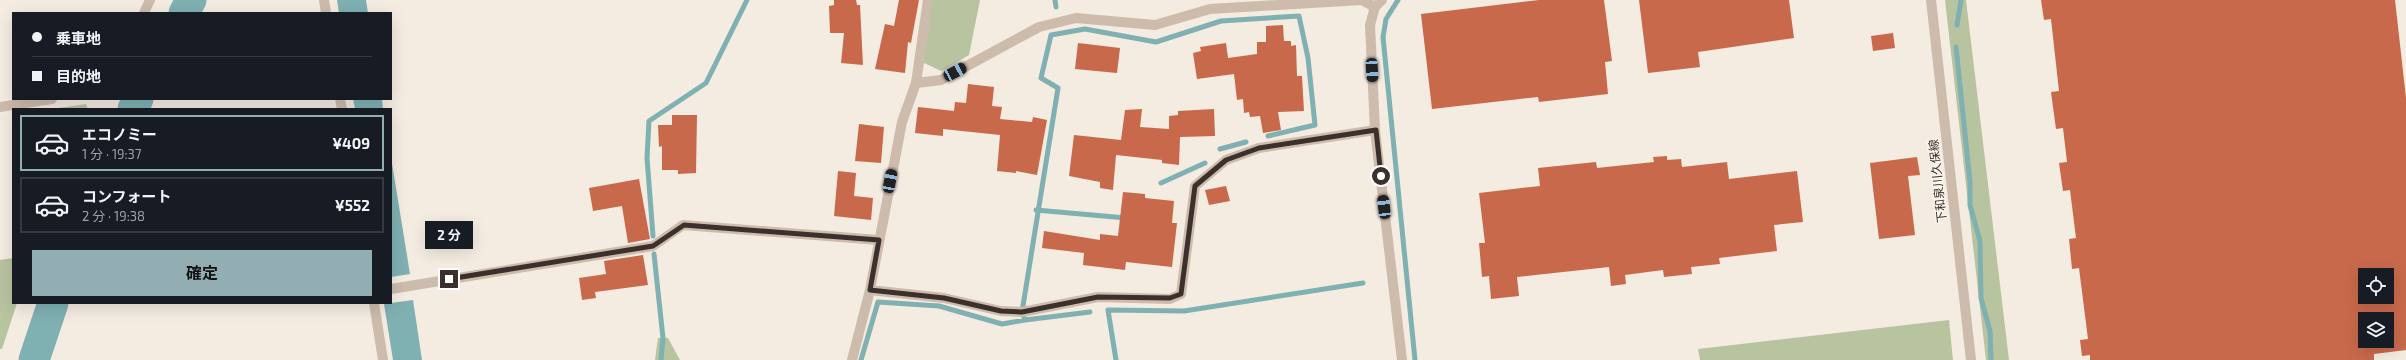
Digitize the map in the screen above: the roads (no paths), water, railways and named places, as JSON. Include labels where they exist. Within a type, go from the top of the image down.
[{"type":"street","points":[[144,12],[150,0]]},
{"type":"street","points":[[324,0],[326,12]]},
{"type":"street","points":[[852,360],[870,290],[902,122],[916,83],[928,0]]},
{"type":"street","points":[[916,83],[941,80],[1039,28],[1076,18],[1154,26],[1210,5],[1362,0],[1377,2],[1370,26],[1376,130],[1402,360]]},
{"type":"street","name":"下和泉川久保線","points":[[1931,0],[1971,360]]},
{"type":"street","points":[[0,107],[46,100]]},
{"type":"street","points":[[870,290],[944,298],[1001,311],[1022,312],[1098,297],[1170,298],[1181,294],[1195,186],[1226,160],[1259,148],[1376,130]]},
{"type":"street","points":[[392,288],[653,246],[684,225],[879,240]]},
{"type":"street","points":[[374,304],[383,360]]},
{"type":"water","points":[[337,0],[366,0],[368,12],[339,12]]},
{"type":"water","points":[[353,100],[382,100],[383,108],[355,108]]},
{"type":"water","points":[[392,163],[410,274],[392,277]]},
{"type":"water","points":[[413,300],[422,360],[393,360],[384,304]]},
{"type":"waterway","points":[[185,12],[191,0]]},
{"type":"waterway","points":[[653,236],[647,158],[649,121],[706,83],[747,0]]},
{"type":"waterway","points":[[1055,0],[1056,7]]},
{"type":"waterway","points":[[1398,0],[1386,19],[1383,37],[1415,360]]},
{"type":"waterway","points":[[1957,25],[1961,0]]},
{"type":"waterway","points":[[1090,312],[1025,320],[1022,312],[1058,88],[1041,78],[1051,35],[1085,29],[1156,42],[1221,21],[1299,16],[1308,58],[1315,125],[1268,136]]},
{"type":"waterway","points":[[1956,47],[1970,182],[1970,205],[1980,241],[1981,298],[1990,331],[1991,360]]},
{"type":"waterway","points":[[134,108],[138,100]]},
{"type":"waterway","points":[[1220,149],[1246,142]]},
{"type":"waterway","points":[[1161,183],[1205,163]]},
{"type":"waterway","points":[[1036,210],[1126,218]]},
{"type":"waterway","points":[[654,254],[663,338],[661,360]]},
{"type":"waterway","points":[[1116,360],[1108,310],[1184,311],[1363,283]]},
{"type":"waterway","points":[[861,360],[878,302],[939,306],[1002,324],[1025,320]]},
{"type":"waterway","points":[[34,360],[53,304]]}]
